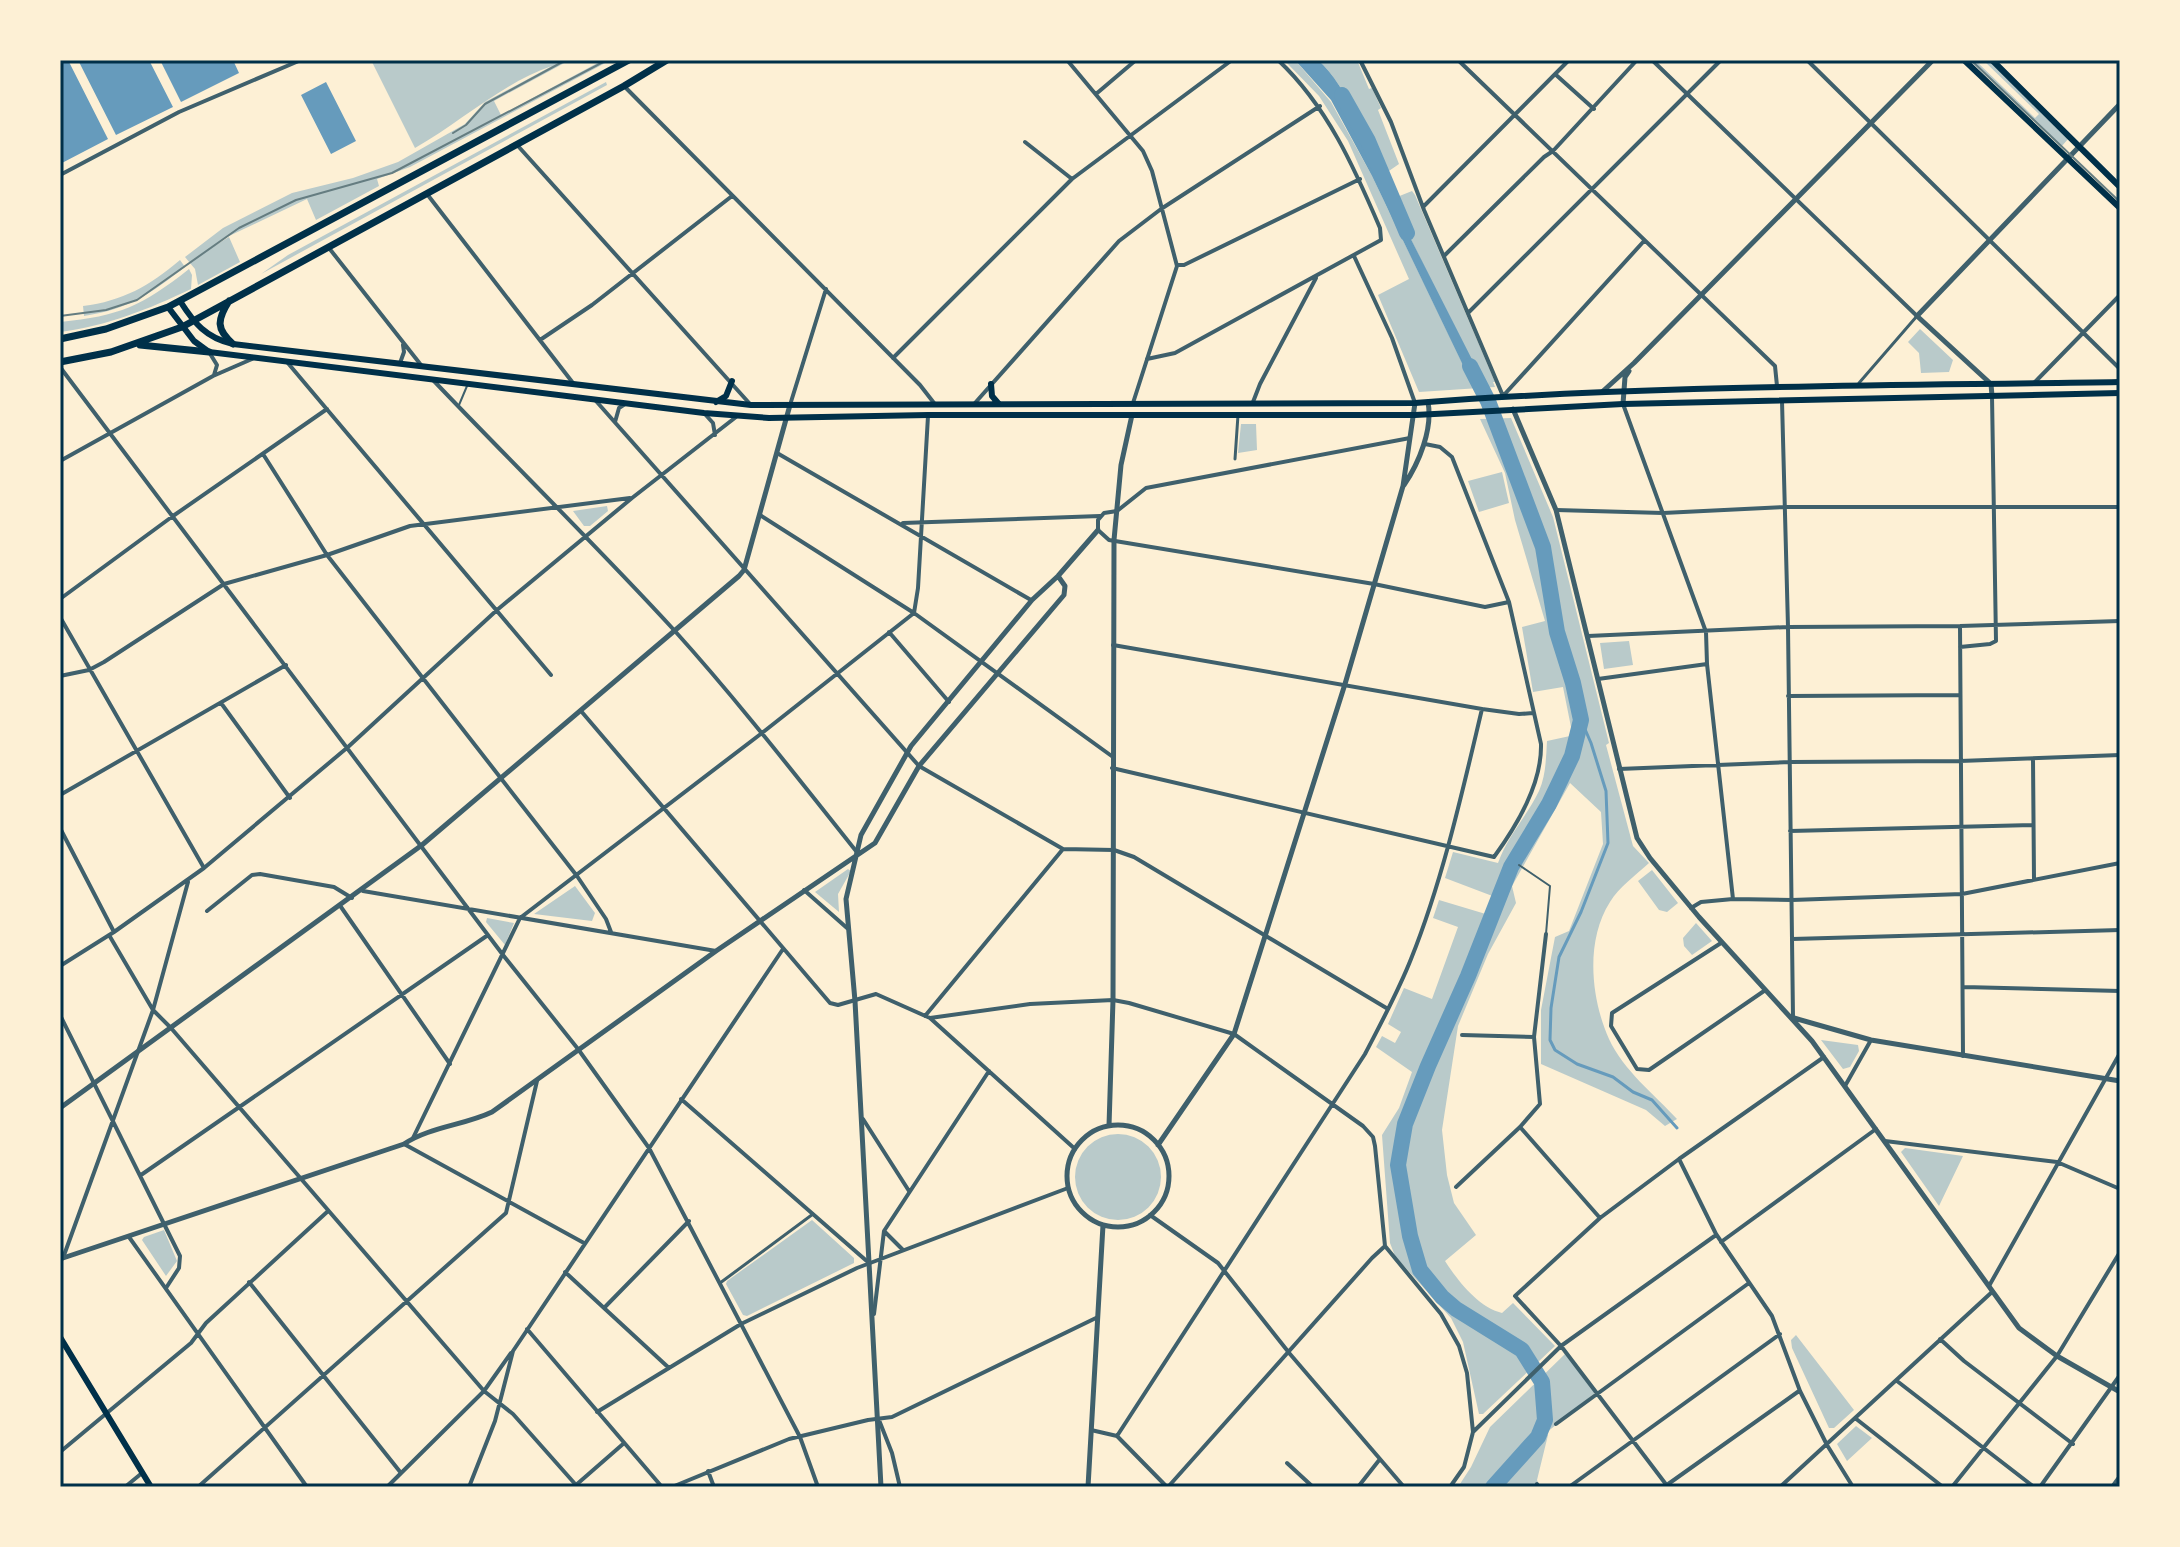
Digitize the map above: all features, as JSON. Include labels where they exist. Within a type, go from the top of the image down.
[{"type":"highway","points":[[60,339],[106,329],[168,307],[629,60]]},
{"type":"highway","points":[[60,364],[135,345],[182,327],[667,60]]},
{"type":"highway","points":[[229,301],[220,324],[223,334],[233,344]]},
{"type":"highway","points":[[135,345],[209,352]]},
{"type":"main road","points":[[1964,60],[2120,208]]},
{"type":"main road","points":[[1992,60],[2120,187]]},
{"type":"main road","points":[[180,301],[192,321],[209,336],[233,344],[751,405],[1415,403],[1602,392],[2120,382]]},
{"type":"main road","points":[[168,307],[182,327],[209,352],[736,417],[1430,415],[1623,404],[2120,393]]},
{"type":"main road","points":[[716,402],[726,396],[732,381]]},
{"type":"main road","points":[[991,384],[992,396],[998,403]]},
{"type":"main road","points":[[60,1337],[151,1487]]},
{"type":"street","points":[[60,175],[179,112],[301,60]]},
{"type":"street","points":[[1067,60],[1143,151],[1152,171],[1177,266],[1133,403]]},
{"type":"street","points":[[1096,94],[1136,60]]},
{"type":"street","points":[[893,358],[1072,179],[1232,60]]},
{"type":"street","points":[[1147,359],[1175,353],[1379,243],[1382,237],[1360,179],[1320,106],[1278,60]]},
{"type":"street","points":[[1360,60],[1391,122],[1500,396],[1645,240]]},
{"type":"street","points":[[1458,60],[1775,366],[1777,389]]},
{"type":"street","points":[[1423,207],[1569,60]]},
{"type":"street","points":[[1444,256],[1553,151],[1637,60]]},
{"type":"street","points":[[1652,60],[1991,384],[1996,641],[1960,647]]},
{"type":"street","points":[[1469,312],[1721,60]]},
{"type":"street","points":[[1807,60],[2120,369]]},
{"type":"street","points":[[1602,392],[1933,60]]},
{"type":"street","points":[[1555,74],[1594,109]]},
{"type":"street","points":[[624,86],[927,392],[934,403]]},
{"type":"street","points":[[1856,387],[1917,316],[2120,104]]},
{"type":"street","points":[[975,403],[1119,241],[1161,209],[1320,106]]},
{"type":"street","points":[[1025,142],[1072,179]]},
{"type":"street","points":[[516,144],[751,405]]},
{"type":"street","points":[[1177,266],[1360,179]]},
{"type":"street","points":[[427,193],[574,385]]},
{"type":"street","points":[[540,340],[634,273],[732,196]]},
{"type":"street","points":[[329,248],[423,367]]},
{"type":"street","points":[[1158,1145],[1234,1034],[1345,684],[1403,486],[1415,403],[1392,338],[1354,256]]},
{"type":"street","points":[[1253,403],[1317,276]]},
{"type":"street","points":[[60,1108],[341,907],[422,845],[744,570],[826,289]]},
{"type":"street","points":[[2033,384],[2120,295]]},
{"type":"street","points":[[398,364],[404,352],[403,342]]},
{"type":"street","points":[[209,352],[217,365],[213,376]]},
{"type":"street","points":[[60,461],[213,376],[254,358]]},
{"type":"street","points":[[287,362],[551,675]]},
{"type":"street","points":[[1634,363],[1625,377],[1623,404],[1706,632],[1733,899]]},
{"type":"street","points":[[60,364],[503,955],[578,1049],[649,1148],[800,1437],[818,1487]]},
{"type":"street","points":[[433,380],[674,631],[762,733],[858,853]]},
{"type":"street","points":[[595,400],[919,766],[1063,849],[1114,850],[1134,857],[1388,1009]]},
{"type":"street","points":[[1782,401],[1793,1017]]},
{"type":"street","points":[[1403,486],[1415,468],[1430,415],[1428,402]]},
{"type":"street","points":[[615,422],[619,408],[626,403]]},
{"type":"street","points":[[60,599],[327,409]]},
{"type":"street","points":[[1513,409],[1556,510],[1637,838],[1721,943],[1764,991],[1793,1017],[1825,1057],[2019,1328],[2057,1356],[2120,1392]]},
{"type":"street","points":[[704,413],[713,423],[715,435]]},
{"type":"street","points":[[413,1138],[520,918],[914,613],[928,415]]},
{"type":"street","points":[[1109,1126],[1113,1000],[1114,540],[1121,465],[1132,415]]},
{"type":"street","points":[[1235,459],[1238,415]]},
{"type":"street","points":[[60,966],[204,868],[348,747],[497,610],[736,417]]},
{"type":"street","points":[[900,523],[1100,516],[1108,511],[1117,511],[1146,488],[1411,437]]},
{"type":"street","points":[[1112,768],[1494,857],[1528,800],[1539,773],[1541,744],[1509,602],[1452,457],[1440,447],[1422,443]]},
{"type":"street","points":[[777,453],[1032,600]]},
{"type":"street","points":[[263,454],[327,555],[577,876],[606,919],[611,932]]},
{"type":"street","points":[[60,676],[89,670],[224,584],[423,524],[632,498]]},
{"type":"street","points":[[1556,510],[1663,513],[1785,507],[2120,507]]},
{"type":"street","points":[[760,515],[914,613],[1113,757]]},
{"type":"street","points":[[900,1487],[875,1401],[855,1001],[846,899],[861,835],[907,753],[1032,600],[1058,576],[1098,530],[1100,516]]},
{"type":"street","points":[[1098,530],[1104,538],[1114,540],[1374,584],[1485,607],[1509,602]]},
{"type":"street","points":[[62,1258],[483,1117],[716,951],[875,843],[919,766],[1064,595],[1065,586],[1058,576]]},
{"type":"street","points":[[60,617],[204,868]]},
{"type":"street","points":[[1588,636],[1788,627],[2120,621]]},
{"type":"street","points":[[1960,626],[1963,1056]]},
{"type":"street","points":[[889,632],[949,702]]},
{"type":"street","points":[[1113,645],[1482,709],[1519,714],[1534,712]]},
{"type":"street","points":[[1598,680],[1707,664]]},
{"type":"street","points":[[60,795],[286,665]]},
{"type":"street","points":[[1788,696],[1960,695]]},
{"type":"street","points":[[221,703],[290,798]]},
{"type":"street","points":[[1117,1436],[1365,1054],[1388,1009],[1425,921],[1482,709]]},
{"type":"street","points":[[581,710],[830,1003],[838,1005],[876,994],[928,1017],[1075,1149]]},
{"type":"street","points":[[1619,769],[2120,755]]},
{"type":"street","points":[[2033,759],[2034,879]]},
{"type":"street","points":[[1790,831],[2033,825]]},
{"type":"street","points":[[60,828],[111,934],[153,1010],[484,1391],[501,1403],[575,1486],[624,1443]]},
{"type":"street","points":[[928,1017],[1063,849]]},
{"type":"street","points":[[1691,908],[1701,902],[1733,899],[1962,894],[2120,863]]},
{"type":"street","points":[[207,911],[252,875],[260,874],[334,887],[352,898]]},
{"type":"street","points":[[62,1258],[140,1051],[189,880]]},
{"type":"street","points":[[804,890],[849,930]]},
{"type":"street","points":[[363,891],[716,951]]},
{"type":"street","points":[[341,907],[450,1064]]},
{"type":"street","points":[[1792,939],[2120,930]]},
{"type":"street","points":[[1456,1187],[1540,1104],[1534,1037],[1546,934]]},
{"type":"street","points":[[141,1175],[489,935]]},
{"type":"street","points":[[1721,943],[1612,1013],[1611,1026],[1637,1069],[1649,1070],[1764,991]]},
{"type":"street","points":[[387,1487],[484,1391],[783,949]]},
{"type":"street","points":[[1964,987],[2120,991]]},
{"type":"street","points":[[928,1017],[1030,1004],[1113,1000],[1234,1034],[1363,1126],[1373,1137],[1385,1246],[1441,1314],[1459,1346],[1467,1373],[1473,1432],[1464,1467],[1450,1487]]},
{"type":"street","points":[[60,1015],[165,1224],[180,1262],[166,1288]]},
{"type":"street","points":[[1793,1017],[1871,1040],[2120,1081]]},
{"type":"street","points":[[1462,1035],[1534,1037]]},
{"type":"street","points":[[1845,1086],[1871,1040]]},
{"type":"street","points":[[1780,1487],[1990,1290],[2057,1162],[2120,1053]]},
{"type":"street","points":[[1800,1391],[1666,1486],[1561,1346],[1515,1296],[1600,1218],[1825,1057]]},
{"type":"street","points":[[872,1328],[884,1231],[989,1071]]},
{"type":"street","points":[[198,1487],[506,1213],[537,1079]]},
{"type":"street","points":[[681,1099],[869,1263]]},
{"type":"street","points":[[860,1114],[909,1191]]},
{"type":"street","points":[[1109,1126],[1137,1129],[1158,1145],[1166,1161],[1168,1185],[1160,1203],[1150,1215],[1128,1226],[1103,1225],[1078,1208],[1068,1188],[1067,1170],[1075,1149],[1084,1138],[1109,1126]]},
{"type":"street","points":[[1520,1127],[1600,1218]]},
{"type":"street","points":[[1721,1242],[1876,1129]]},
{"type":"street","points":[[1884,1141],[2057,1162],[2120,1189]]},
{"type":"street","points":[[404,1144],[584,1243]]},
{"type":"street","points":[[1679,1159],[1716,1234],[1772,1316],[1800,1391],[1827,1445],[1853,1487]]},
{"type":"street","points":[[597,1412],[741,1324],[869,1263],[1068,1188]]},
{"type":"street","points":[[60,1452],[191,1343],[249,1282],[327,1212]]},
{"type":"street","points":[[720,1283],[813,1214]]},
{"type":"street","points":[[1150,1215],[1218,1263],[1287,1351],[1404,1487]]},
{"type":"street","points":[[604,1308],[689,1221]]},
{"type":"street","points":[[1087,1485],[1103,1225]]},
{"type":"street","points":[[884,1231],[903,1250]]},
{"type":"street","points":[[1473,1432],[1561,1346],[1716,1234]]},
{"type":"street","points":[[129,1237],[307,1487]]},
{"type":"street","points":[[1091,1430],[1117,1436],[1168,1487],[1287,1351],[1385,1246]]},
{"type":"street","points":[[1952,1487],[2057,1356],[2120,1252]]},
{"type":"street","points":[[564,1272],[669,1368]]},
{"type":"street","points":[[249,1282],[401,1473]]},
{"type":"street","points":[[1556,1424],[1749,1283]]},
{"type":"street","points":[[672,1487],[708,1470],[800,1437],[879,1420],[919,1406],[1098,1317]]},
{"type":"street","points":[[527,1329],[662,1487]]},
{"type":"street","points":[[1569,1487],[1780,1334]]},
{"type":"street","points":[[1939,1339],[2073,1444]]},
{"type":"street","points":[[60,1355],[67,1350]]},
{"type":"street","points":[[469,1487],[501,1403],[513,1351]]},
{"type":"street","points":[[1896,1380],[2037,1487],[2073,1444],[2120,1375]]},
{"type":"street","points":[[1855,1418],[1943,1487]]},
{"type":"street","points":[[879,1420],[881,1487]]},
{"type":"street","points":[[1358,1487],[1380,1459]]},
{"type":"street","points":[[1287,1463],[1313,1487]]},
{"type":"street","points":[[708,1470],[714,1487]]},
{"type":"street","points":[[125,1487],[142,1473]]},
{"type":"street","points":[[2112,1487],[2120,1476]]},
{"type":"lane","points":[[458,407],[467,385]]},
{"type":"lane","points":[[1519,865],[1550,886],[1546,934]]},
{"type":"shaded area","points":[[371,60],[570,60],[494,101],[501,115],[603,60],[611,60],[410,167],[377,179],[379,186],[316,220],[307,199],[227,237],[206,251],[229,237],[240,262],[198,285],[195,269],[185,257],[223,228],[292,193],[353,178],[398,162],[465,124],[484,103],[415,148]],"holes":[[[552,66],[488,100],[516,82]]]},
{"type":"shaded area","points":[[1284,60],[1295,60],[1331,102],[1372,176],[1473,385],[1484,385],[1386,190],[1359,120],[1329,71],[1318,60],[1357,60],[1381,108],[1378,110],[1399,164],[1381,173],[1392,199],[1412,191],[1415,195],[1495,387],[1419,392],[1378,295],[1409,279],[1348,141],[1319,96]]},
{"type":"shaded area","points":[[1969,60],[1975,60],[2035,118],[2039,114],[1983,60],[1988,60],[2069,138],[2061,147]]},
{"type":"shaded area","points":[[606,82],[607,85],[261,274],[288,255]]},
{"type":"shaded area","points":[[180,260],[185,267],[150,293],[127,305],[84,316],[83,306],[135,291]]},
{"type":"shaded area","points":[[189,269],[191,289],[127,316],[60,332],[60,322],[99,316],[129,307]]},
{"type":"shaded area","points":[[1920,329],[1953,360],[1949,372],[1921,373],[1919,353],[1908,342]]},
{"type":"shaded area","points":[[1511,418],[1553,517],[1633,846],[1649,863],[1618,891],[1602,917],[1593,970],[1598,1006],[1609,1039],[1622,1061],[1677,1119],[1665,1126],[1646,1110],[1541,1064],[1541,1010],[1555,937],[1569,931],[1603,844],[1601,812],[1570,783],[1512,886],[1516,903],[1488,954],[1458,1026],[1442,1130],[1454,1203],[1476,1235],[1445,1261],[1462,1285],[1477,1299],[1502,1313],[1513,1303],[1555,1346],[1483,1414],[1479,1414],[1463,1342],[1451,1318],[1395,1256],[1390,1243],[1382,1135],[1399,1108],[1412,1072],[1376,1047],[1382,1036],[1395,1043],[1401,1032],[1388,1024],[1404,988],[1432,999],[1458,927],[1433,918],[1439,900],[1489,915],[1495,897],[1445,878],[1453,852],[1498,863],[1539,791],[1547,741],[1570,736],[1572,732],[1563,687],[1533,692],[1522,627],[1545,621],[1515,520],[1505,473],[1480,419]]},
{"type":"shaded area","points":[[1241,424],[1256,424],[1257,450],[1238,453]]},
{"type":"shaded area","points":[[1502,472],[1509,503],[1479,512],[1468,481]]},
{"type":"shaded area","points":[[607,506],[608,511],[590,526],[584,526],[573,511]]},
{"type":"shaded area","points":[[1629,641],[1633,665],[1604,669],[1600,643]]},
{"type":"shaded area","points":[[848,869],[851,871],[838,894],[839,912],[815,892]]},
{"type":"shaded area","points":[[1652,870],[1678,903],[1667,912],[1659,910],[1638,881]]},
{"type":"shaded area","points":[[575,886],[595,913],[592,921],[534,914]]},
{"type":"shaded area","points":[[487,918],[514,923],[505,945],[486,922]]},
{"type":"shaded area","points":[[1696,923],[1712,941],[1692,955],[1684,946],[1683,938]]},
{"type":"shaded area","points":[[1821,1040],[1858,1045],[1859,1051],[1850,1067],[1843,1069]]},
{"type":"shaded area","points":[[1118,1134],[1142,1141],[1154,1153],[1161,1177],[1154,1201],[1142,1213],[1118,1220],[1094,1213],[1082,1201],[1075,1177],[1082,1153],[1094,1141]]},
{"type":"shaded area","points":[[1905,1148],[1963,1156],[1939,1206],[1901,1152]]},
{"type":"shaded area","points":[[812,1220],[854,1258],[854,1263],[747,1316],[743,1315],[727,1281]]},
{"type":"shaded area","points":[[164,1230],[177,1261],[166,1276],[142,1240]]},
{"type":"shaded area","points":[[1796,1335],[1854,1410],[1834,1428],[1829,1428],[1792,1348],[1791,1340]]},
{"type":"shaded area","points":[[1565,1354],[1595,1393],[1546,1433],[1537,1480],[1540,1487],[1458,1487],[1490,1427]]},
{"type":"shaded area","points":[[1856,1426],[1872,1438],[1847,1461],[1837,1444]]},
{"type":"water","points":[[60,60],[68,60],[108,139],[60,164]]},
{"type":"water","points":[[78,60],[149,60],[173,107],[116,135]]},
{"type":"water","points":[[160,60],[233,60],[239,73],[181,102]]},
{"type":"water","points":[[1295,60],[1318,60],[1349,102],[1386,190],[1485,385],[1473,386],[1372,176],[1331,100]]},
{"type":"water","points":[[326,82],[356,141],[331,154],[301,95]]},
{"type":"waterway","points":[[1342,95],[1368,141],[1407,233]]},
{"type":"waterway","points":[[1470,366],[1488,401],[1543,547],[1557,632],[1581,720],[1572,756],[1549,804],[1511,867],[1428,1066],[1405,1124],[1398,1165],[1410,1236],[1420,1270],[1456,1309],[1522,1350],[1542,1382],[1545,1420],[1538,1437],[1493,1487]]},
{"type":"waterway","points":[[1581,720],[1606,791],[1608,843],[1581,912],[1559,957],[1551,1008],[1550,1040],[1555,1050],[1577,1064],[1613,1077],[1633,1092],[1652,1100],[1677,1128]]},
{"type":"tram line","points":[[453,133],[466,125],[485,104],[566,60]]},
{"type":"tram line","points":[[60,316],[106,310],[137,300],[239,228],[296,200],[392,173],[607,60]]},
{"type":"tram line","points":[[1971,60],[2120,202]]}]
